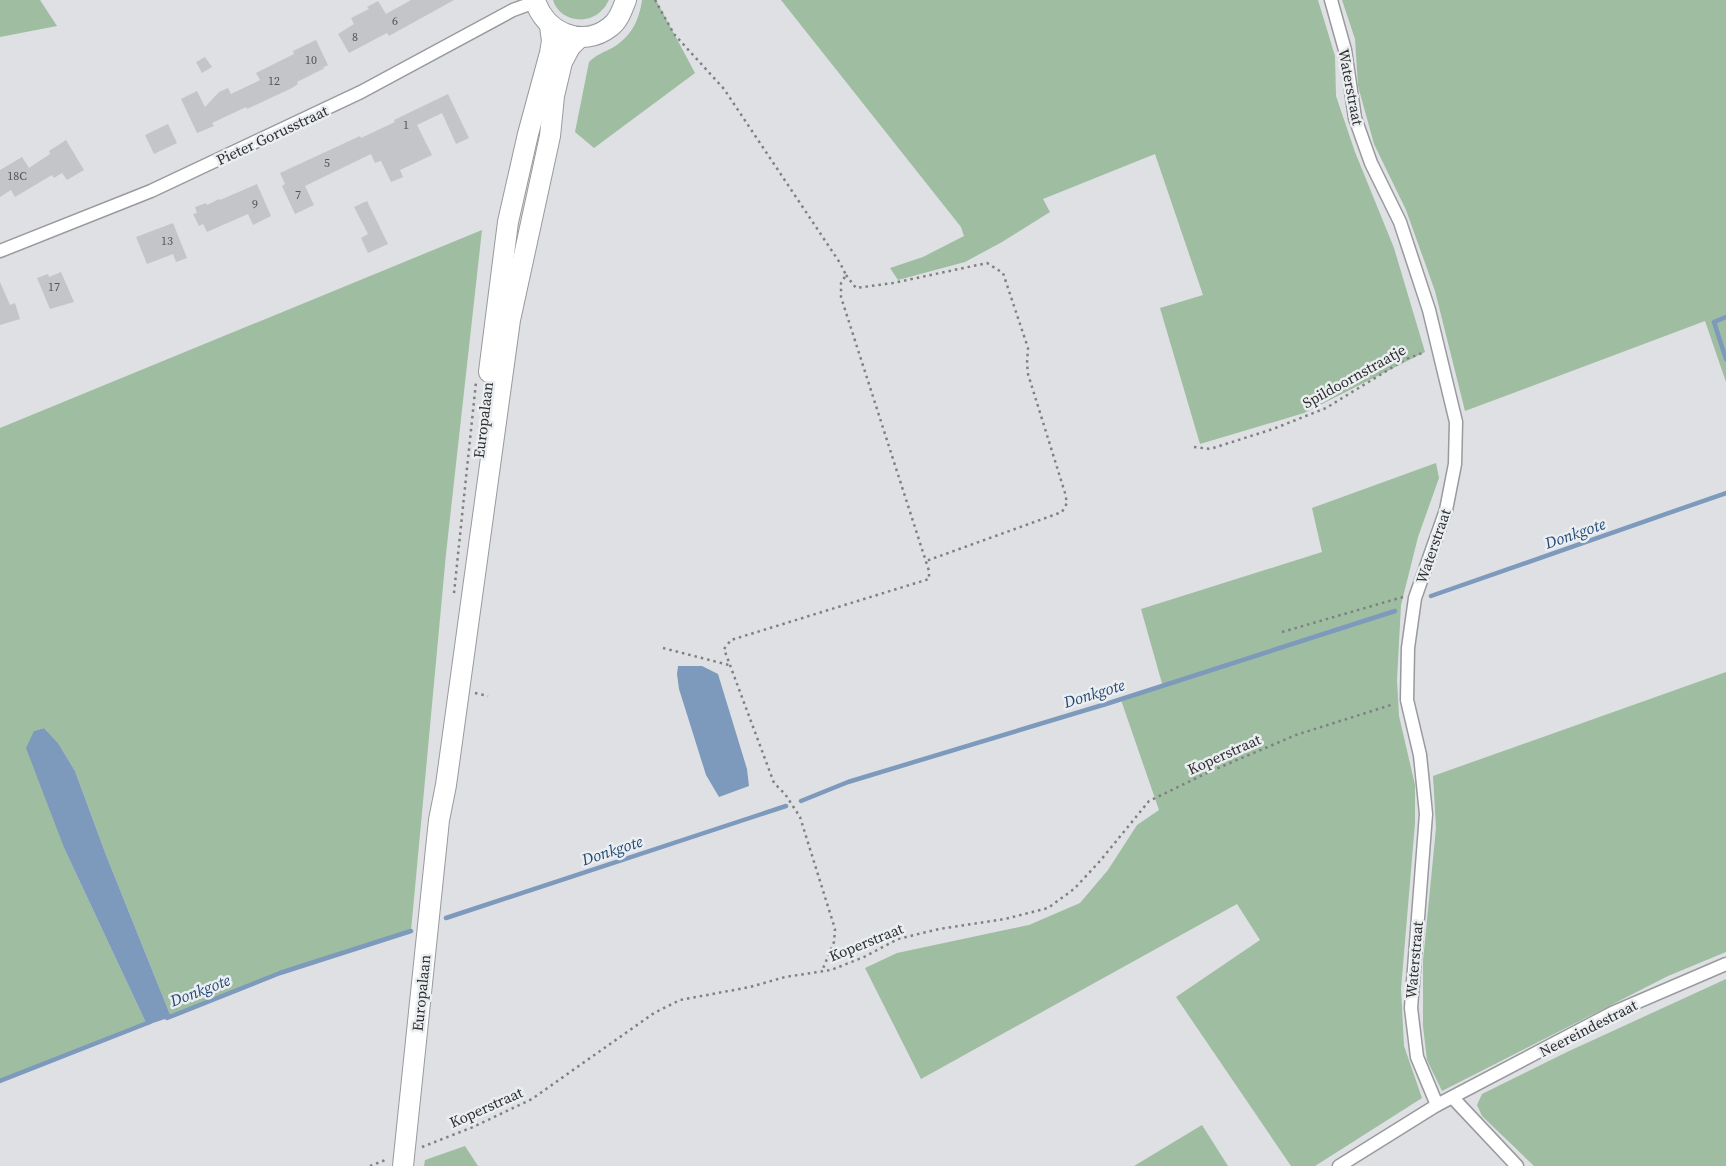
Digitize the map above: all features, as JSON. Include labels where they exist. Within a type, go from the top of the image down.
[{"type":"main road","points":[[535,1],[541,15],[550,26],[564,34],[580,37],[596,34],[610,27],[621,14],[626,0]]},
{"type":"main road","name":"Europalaan","points":[[439,820],[439,785],[508,222],[528,134],[550,54],[552,41],[550,26]]},
{"type":"main road","name":"Europalaan","points":[[404,1160],[439,820],[446,785],[510,320],[550,136],[554,96],[562,62],[570,47],[580,37]]},
{"type":"street","name":"Waterstraat","points":[[1331,0],[1345,50],[1354,118],[1371,163],[1400,222],[1428,310],[1456,422],[1455,464],[1446,510],[1416,593],[1408,648],[1407,700],[1420,755],[1426,814],[1411,1008],[1417,1057],[1437,1105]]},
{"type":"street","name":"Pieter Gorusstraat","points":[[0,251],[151,191],[361,92],[513,10],[535,1]]},
{"type":"street","name":"Neereindestraat","points":[[1339,1166],[1437,1105],[1612,1013],[1726,964]]},
{"type":"street","points":[[1453,1098],[1517,1166]]},
{"type":"path","points":[[655,0],[674,34],[724,89],[856,288],[893,283],[987,263],[1003,273],[1028,348],[1028,374],[1065,493],[1066,503],[1062,512],[926,561]]},
{"type":"path","points":[[822,971],[834,942],[834,929],[800,817],[785,794],[774,783],[724,649],[731,640],[929,579],[926,561],[842,297],[841,283],[846,275]]},
{"type":"path","name":"Spildoornstraatje","points":[[1194,447],[1210,449],[1273,429],[1326,408],[1406,359],[1438,347]]},
{"type":"path","points":[[1282,632],[1416,593]]},
{"type":"path","points":[[663,648],[729,665]]},
{"type":"path","name":"Koperstraat","points":[[370,1166],[404,1160],[532,1099],[654,1013],[680,1000],[750,987],[785,977],[831,970],[864,957],[898,939],[940,929],[1005,919],[1048,908],[1074,889],[1100,861],[1149,801],[1211,771],[1296,735],[1407,700]]},
{"type":"green space","points":[[0,0],[40,0],[57,26],[0,37]]},
{"type":"green space","points":[[553,0],[609,0],[596,15],[589,18],[574,19],[561,13]]},
{"type":"green space","points":[[642,0],[656,0],[695,73],[594,148],[575,132],[589,62],[619,44],[629,34],[639,15]]},
{"type":"green space","points":[[781,0],[1318,0],[1335,56],[1336,96],[1355,152],[1394,248],[1425,352],[1304,413],[1200,444],[1160,308],[1203,295],[1155,154],[1043,199],[1050,212],[1002,242],[965,262],[898,280],[890,268],[923,257],[964,236],[961,227]]},
{"type":"green space","points":[[1342,0],[1726,0],[1726,382],[1705,321],[1465,411],[1435,291],[1406,210],[1374,144],[1358,86],[1355,39]]},
{"type":"green space","points":[[482,230],[446,554],[411,931],[280,973],[171,1017],[106,855],[75,771],[58,743],[44,728],[34,731],[65,850],[147,1025],[0,1081],[0,428]]},
{"type":"green space","points":[[1436,463],[1439,478],[1418,537],[1401,605],[1397,680],[1399,716],[1415,785],[1415,823],[1401,989],[1404,1046],[1422,1098],[1315,1166],[1291,1166],[1176,997],[1260,940],[1237,904],[921,1079],[865,968],[897,953],[1029,925],[1080,903],[1108,870],[1137,825],[1159,810],[1121,700],[1163,687],[1141,609],[1322,552],[1312,508]]},
{"type":"green space","points":[[1726,672],[1726,952],[1668,976],[1442,1091],[1427,1060],[1423,1026],[1423,961],[1436,828],[1433,776]]},
{"type":"green space","points":[[1726,979],[1726,1166],[1534,1166],[1482,1116],[1477,1105],[1482,1094],[1567,1052]]},
{"type":"green space","points":[[1202,1125],[1228,1166],[1134,1166]]},
{"type":"green space","points":[[465,1146],[478,1166],[424,1166],[425,1160]]},
{"type":"water","points":[[678,666],[702,666],[718,674],[747,769],[749,786],[719,797],[706,775],[679,689]]},
{"type":"water","points":[[44,728],[58,743],[75,771],[106,855],[171,1017],[147,1025],[65,850],[26,748],[34,731]]},
{"type":"building","points":[[411,0],[454,0],[389,36],[387,33],[349,53],[338,34],[354,24],[351,18],[369,9],[367,7],[378,1],[386,14]]},
{"type":"building","points":[[316,40],[328,65],[322,68],[325,68],[297,82],[298,84],[292,88],[212,123],[214,126],[197,133],[181,99],[197,91],[205,107],[219,92],[228,88],[231,94],[260,80],[256,73],[294,54],[293,51]]},
{"type":"building","points":[[205,57],[212,67],[202,73],[196,62]]},
{"type":"building","points":[[448,94],[469,138],[456,144],[442,113],[417,125],[432,155],[400,170],[403,177],[391,182],[381,161],[375,163],[371,154],[305,186],[314,205],[295,214],[282,186],[285,184],[280,173],[360,136],[361,138]]},
{"type":"building","points":[[168,124],[177,143],[154,154],[145,135]]},
{"type":"building","points":[[66,140],[84,170],[67,180],[62,173],[54,178],[52,175],[15,197],[11,190],[0,197],[0,170],[22,157],[29,168],[50,154],[49,151]]},
{"type":"building","points":[[257,184],[271,216],[253,225],[248,214],[207,232],[203,224],[199,226],[193,214],[197,213],[195,207],[206,203],[207,205]]},
{"type":"building","points":[[367,201],[388,244],[368,253],[361,238],[368,234],[354,207]]},
{"type":"building","points":[[173,223],[187,258],[176,262],[173,254],[147,264],[136,237]]},
{"type":"building","points":[[61,272],[74,302],[50,309],[37,278],[48,274],[49,277]]},
{"type":"building","points":[[0,282],[10,305],[15,303],[20,319],[0,325]]},
{"type":"waterway","name":"Donkgote","points":[[1726,317],[1714,322],[1726,359]]},
{"type":"waterway","name":"Donkgote","points":[[1431,596],[1726,493]]},
{"type":"waterway","name":"Donkgote","points":[[801,801],[848,782],[1106,704],[1395,611]]},
{"type":"waterway","name":"Donkgote","points":[[446,918],[786,806]]},
{"type":"waterway","name":"Donkgote","points":[[167,1018],[280,973],[411,931]]},
{"type":"waterway","name":"Donkgote","points":[[0,1081],[150,1022]]}]
